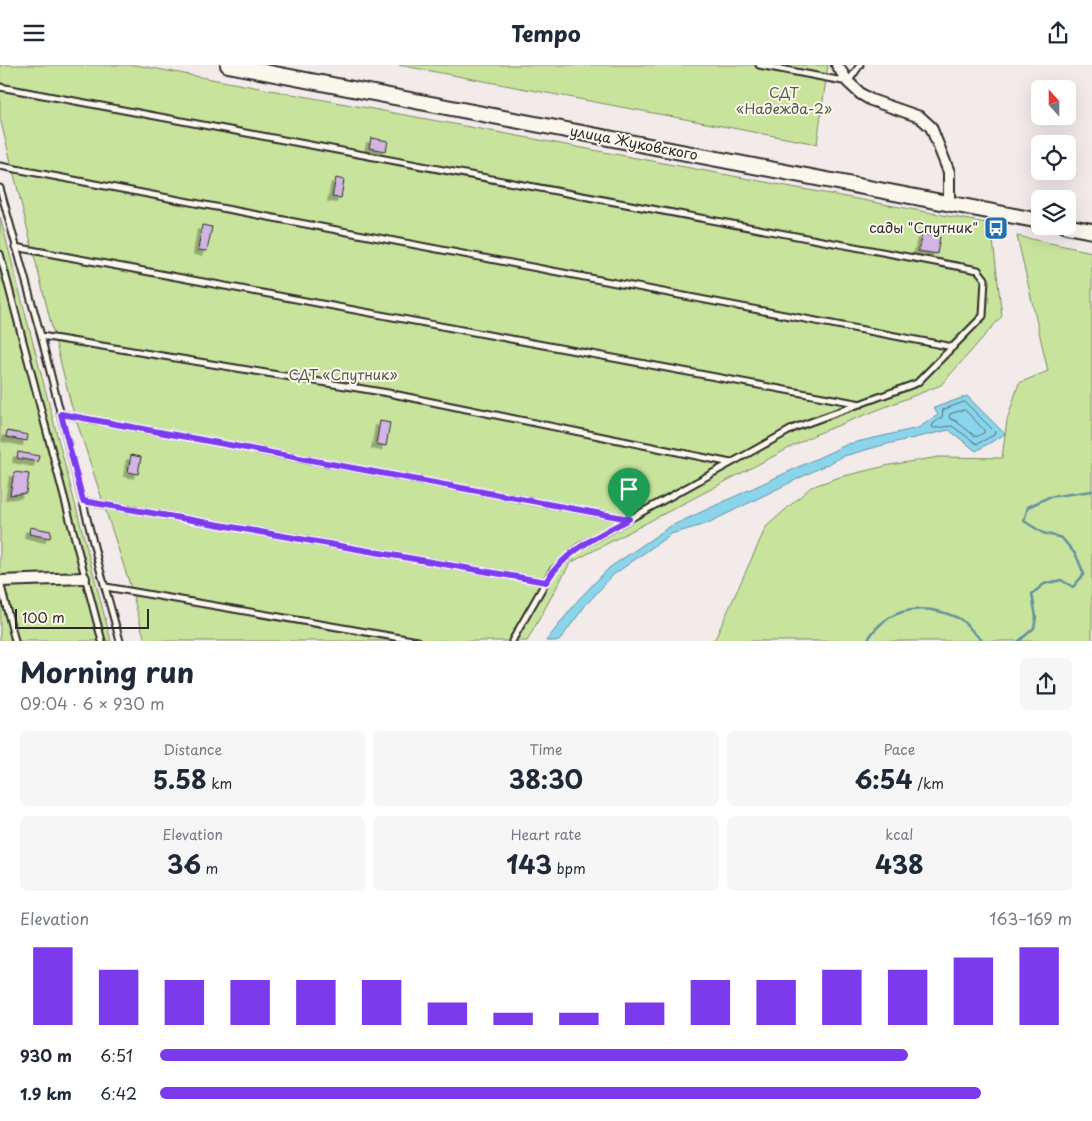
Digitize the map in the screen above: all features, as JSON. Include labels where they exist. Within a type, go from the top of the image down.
[{"type":"main road","name":"улица Жуковского","points":[[228,65],[1031,219]]},
{"type":"main road","points":[[1076,228],[1092,231]]},
{"type":"street","points":[[837,65],[848,82],[861,94],[871,100],[920,117],[930,127],[949,172],[949,203]]},
{"type":"street","points":[[0,581],[84,578]]},
{"type":"lane","points":[[760,65],[848,82],[860,65]]},
{"type":"lane","points":[[0,87],[978,270],[985,279],[983,316],[917,383],[794,428],[579,547],[552,571],[512,641]]},
{"type":"lane","points":[[0,166],[953,347]]},
{"type":"lane","points":[[0,188],[120,641]]},
{"type":"lane","points":[[15,247],[861,404]]},
{"type":"lane","points":[[0,254],[102,641]]},
{"type":"lane","points":[[40,336],[388,393],[731,463]]},
{"type":"lane","points":[[61,414],[629,519]]},
{"type":"lane","points":[[83,501],[546,582]]},
{"type":"lane","points":[[0,581],[15,641]]},
{"type":"lane","points":[[106,587],[418,641]]},
{"type":"green space","name":"СДТ «Спутник»","points":[[0,65],[136,65],[991,224],[1002,316],[941,385],[814,435],[570,563],[527,641],[145,641],[131,588],[71,404],[0,118]]},
{"type":"green space","name":"СДТ «Надежда-2»","points":[[399,65],[828,65],[817,144]]},
{"type":"green space","points":[[0,217],[111,641],[0,641]]},
{"type":"green space","points":[[1017,236],[1092,252],[1092,641],[712,641],[716,637],[766,527],[811,487],[840,477],[890,465],[939,457],[1002,458],[1007,420],[1019,383],[1048,371]]},
{"type":"water","points":[[967,396],[1005,434],[976,451],[949,430],[844,456],[706,524],[671,534],[613,575],[585,606],[559,641],[546,641],[579,599],[609,568],[669,527],[848,444],[918,428],[938,415],[934,408]]},
{"type":"building","points":[[371,138],[388,141],[386,151],[369,148]]},
{"type":"building","points":[[336,178],[344,180],[341,198],[332,197]]},
{"type":"building","points":[[202,225],[212,227],[207,251],[198,250]]},
{"type":"building","points":[[922,234],[940,237],[937,254],[918,251]]},
{"type":"building","points":[[380,421],[390,423],[386,446],[376,444]]},
{"type":"building","points":[[7,431],[28,435],[27,441],[6,437]]},
{"type":"building","points":[[18,452],[39,456],[38,462],[17,458]]},
{"type":"building","points":[[131,455],[141,457],[138,474],[128,472]]},
{"type":"building","points":[[14,472],[29,474],[26,493],[10,495]]},
{"type":"building","points":[[30,527],[51,531],[50,538],[29,534]]},
{"type":"waterway","points":[[1019,641],[1034,628],[1036,617],[1032,594],[1044,584],[1061,580],[1073,587],[1084,574],[1076,555],[1062,538],[1043,533],[1024,521],[1028,507],[1049,497],[1092,491]]},
{"type":"waterway","points":[[867,641],[885,621],[907,611],[920,609],[945,613],[958,618],[984,641]]},
{"type":"place","name":"сады \"Спутник\"","points":[[996,228]]},
{"type":"route","points":[[61,414],[132,427],[629,519],[579,547],[552,571],[546,582],[83,501],[61,414]]}]
